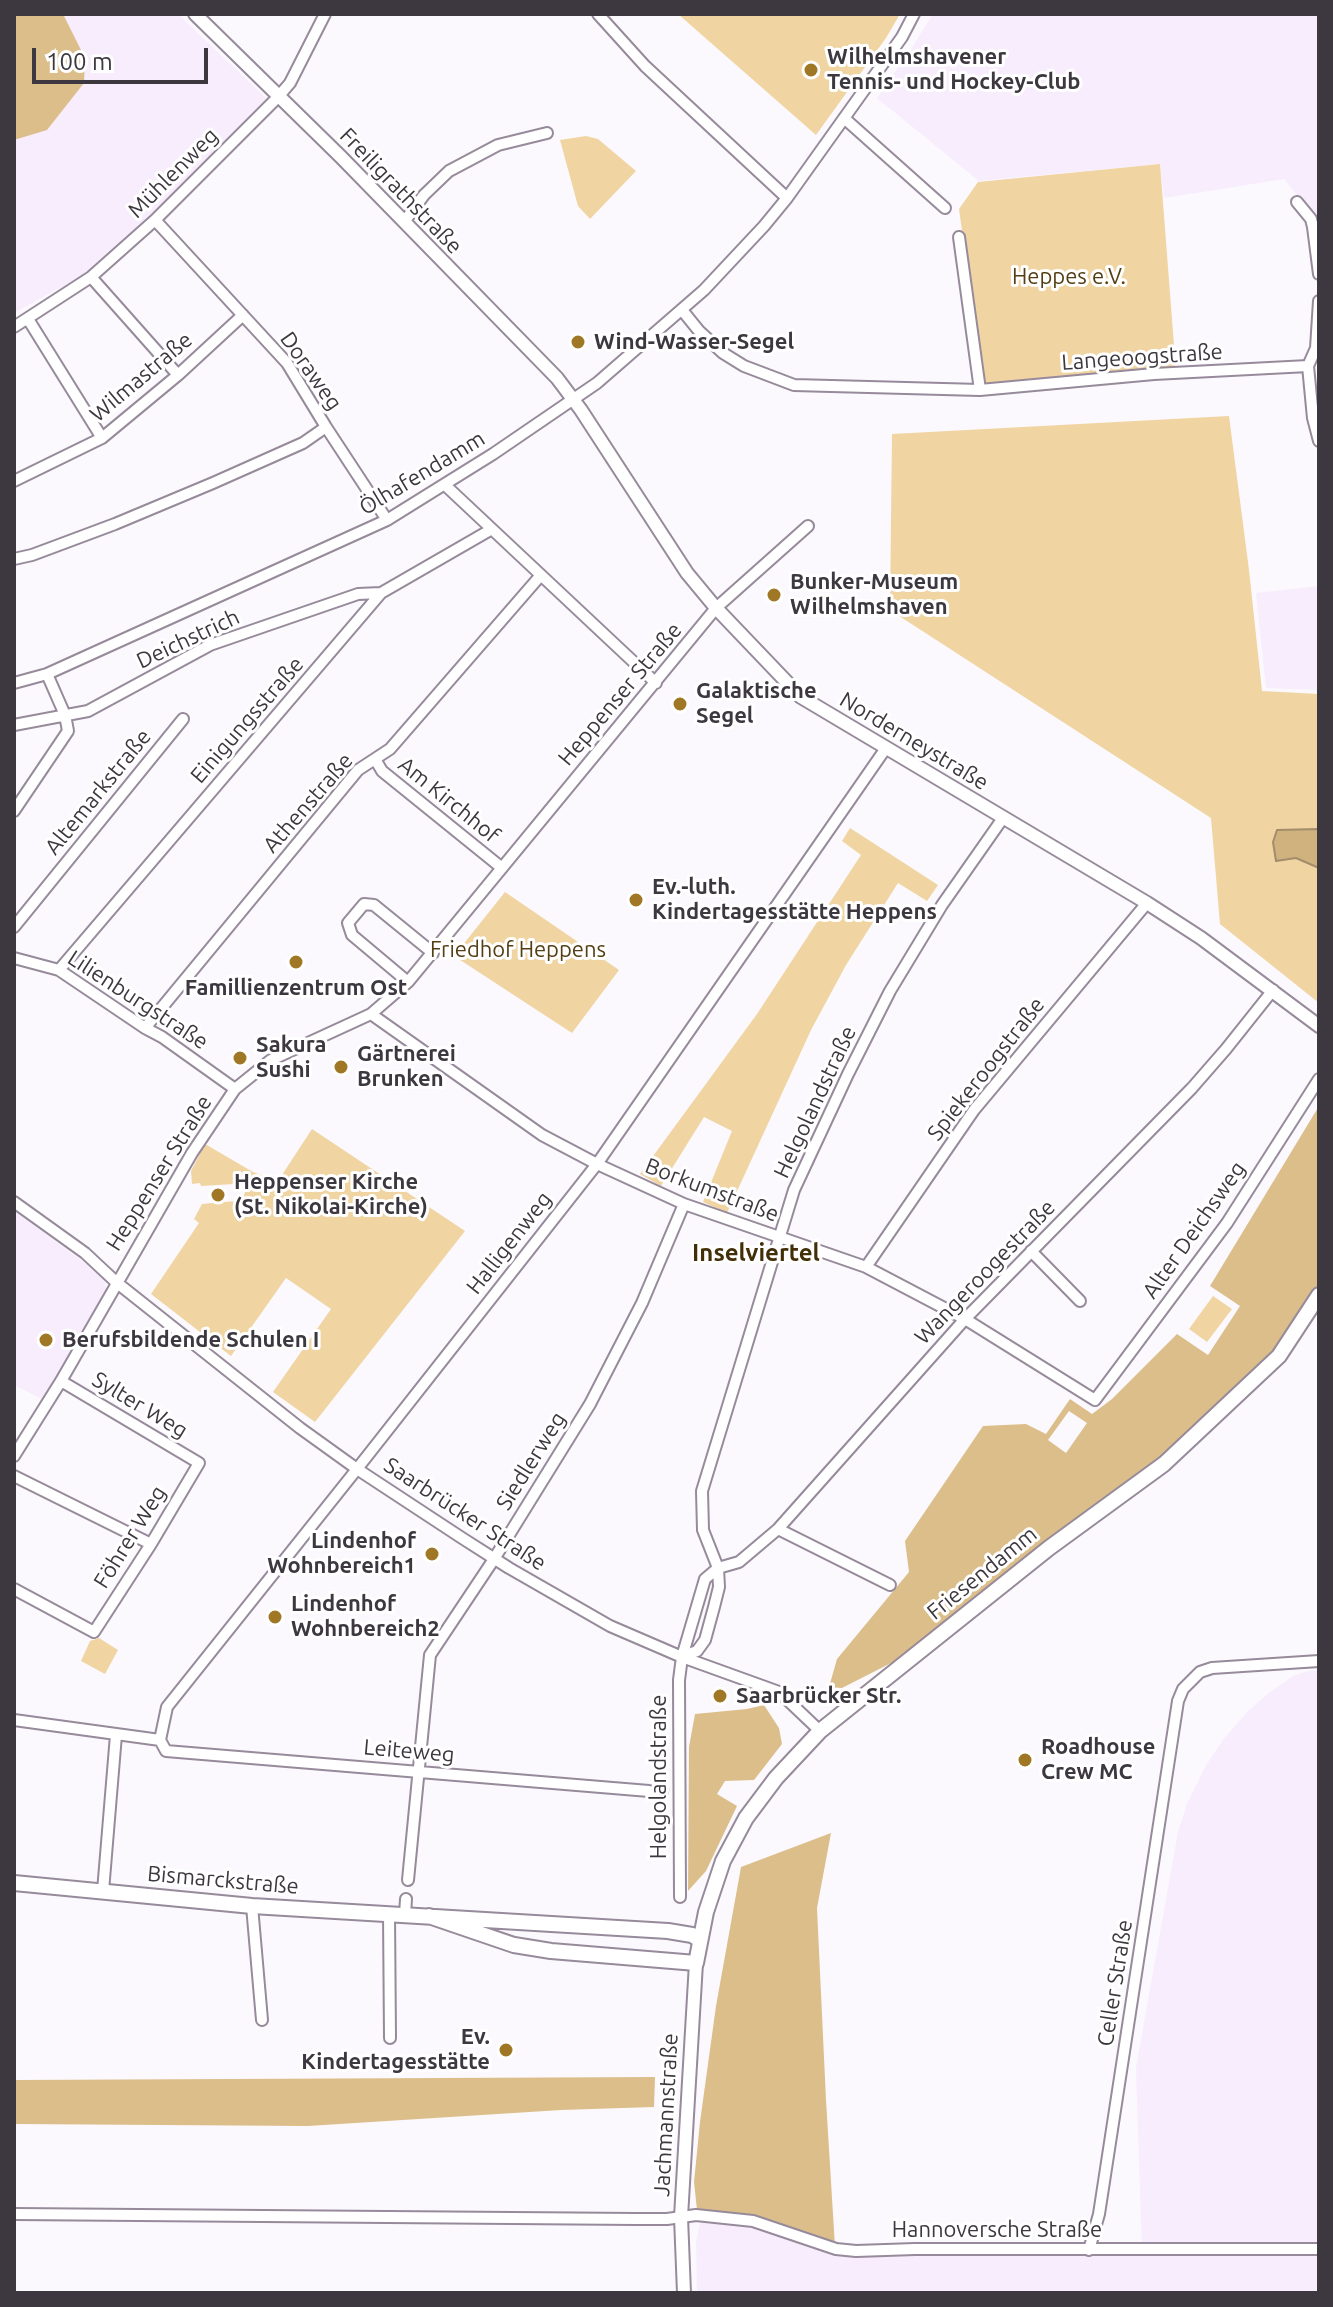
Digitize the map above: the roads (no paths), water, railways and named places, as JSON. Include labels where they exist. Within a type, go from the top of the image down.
[{"type":"main road","name":"Friesendamm","points":[[700,1940],[723,1861],[746,1818],[776,1778],[820,1731],[1049,1548],[1164,1464],[1279,1356],[1319,1295]]},
{"type":"main road","name":"Bismarckstraße","points":[[14,1883],[252,1906],[678,1932],[700,1940]]},
{"type":"main road","points":[[678,1932],[695,1926],[706,1912]]},
{"type":"main road","name":"Bismarckstraße","points":[[429,1916],[526,1947],[696,1963]]},
{"type":"main road","name":"Jachmannstraße","points":[[696,1963],[700,1940]]},
{"type":"street","name":"Freiligrathstraße","points":[[195,14],[341,157],[557,378],[574,400]]},
{"type":"street","name":"Mühlenweg","points":[[14,327],[91,277],[155,220],[278,97],[290,83],[325,14]]},
{"type":"street","points":[[598,14],[645,66],[787,198]]},
{"type":"street","name":"Ölhafendamm","points":[[14,683],[47,674],[387,520],[597,383],[682,310],[737,256],[787,198],[902,37],[914,14]]},
{"type":"street","points":[[844,118],[945,208]]},
{"type":"street","points":[[404,222],[424,195],[449,171],[498,145],[547,133]]},
{"type":"street","points":[[1297,202],[1311,219],[1319,274]]},
{"type":"street","name":"Doraweg","points":[[155,220],[287,363],[387,520]]},
{"type":"street","points":[[959,237],[980,390]]},
{"type":"street","points":[[91,277],[178,375]]},
{"type":"street","points":[[1319,301],[1316,348],[1308,366],[1313,418],[1319,441]]},
{"type":"street","name":"Langeoogstraße","points":[[682,310],[723,353],[744,366],[794,385],[980,390],[1154,374],[1308,366]]},
{"type":"street","name":"Wilmastraße","points":[[14,481],[102,438],[178,375],[243,315]]},
{"type":"street","points":[[28,319],[102,438]]},
{"type":"street","name":"Norderneystraße","points":[[574,400],[687,573],[801,697],[1147,903],[1201,938],[1319,1026]]},
{"type":"street","points":[[14,559],[32,555],[185,495],[303,443],[326,427]]},
{"type":"street","points":[[445,485],[656,683]]},
{"type":"street","name":"Heppenser Straße","points":[[14,1456],[61,1381],[192,1153],[235,1089],[271,1060],[371,1014],[408,982],[716,608],[808,526]]},
{"type":"street","name":"Einigungsstraße","points":[[59,970],[381,593],[492,529]]},
{"type":"street","name":"Athenstraße","points":[[145,1028],[358,770],[390,749],[541,575]]},
{"type":"street","name":"Deichstrich","points":[[14,725],[88,711],[210,645],[358,594],[381,593]]},
{"type":"street","points":[[14,811],[68,731],[65,715],[47,674]]},
{"type":"street","name":"Altemarkstraße","points":[[14,927],[183,719]]},
{"type":"street","name":"Halligenweg","points":[[160,1740],[167,1707],[597,1164],[886,748]]},
{"type":"street","name":"Am Kirchhof","points":[[375,759],[382,771],[502,868]]},
{"type":"street","name":"Helgolandstraße","points":[[682,1657],[697,1651],[705,1640],[719,1587],[718,1568],[703,1530],[702,1491],[794,1190],[890,991],[942,905],[1003,818]]},
{"type":"street","name":"Spiekeroogstraße","points":[[866,1267],[974,1110],[1147,903]]},
{"type":"street","points":[[408,982],[352,935],[348,923],[364,904],[374,905],[433,953]]},
{"type":"street","name":"Lilienburgstraße","points":[[14,958],[59,970],[235,1089]]},
{"type":"street","name":"Wangeroogestraße","points":[[718,1568],[739,1562],[778,1529],[965,1319],[1192,1088],[1273,990]]},
{"type":"street","name":"Borkumstraße","points":[[371,1014],[542,1135],[684,1204],[866,1267],[965,1319],[1095,1400]]},
{"type":"street","name":"Alter Deichsweg","points":[[1095,1400],[1227,1223],[1319,1079]]},
{"type":"street","name":"Saarbrücker Straße","points":[[14,1202],[85,1253],[116,1282],[300,1428],[494,1559],[610,1626],[682,1657],[779,1692],[820,1731]]},
{"type":"street","name":"Siedlerweg","points":[[408,1880],[430,1655],[590,1404],[642,1303],[684,1204]]},
{"type":"street","points":[[1031,1251],[1080,1301]]},
{"type":"street","name":"Sylter Weg","points":[[61,1381],[199,1463]]},
{"type":"street","name":"Föhrer Weg","points":[[14,1589],[94,1632],[199,1463]]},
{"type":"street","points":[[14,1476],[151,1544]]},
{"type":"street","points":[[778,1529],[890,1585]]},
{"type":"street","name":"Helgolandstraße","points":[[680,1897],[674,1793],[679,1680],[682,1657],[705,1579],[718,1568]]},
{"type":"street","name":"Celler Straße","points":[[1089,2250],[1099,2214],[1178,1701],[1191,1678],[1221,1666],[1319,1661]]},
{"type":"street","points":[[14,1720],[160,1740]]},
{"type":"street","points":[[103,1891],[116,1735]]},
{"type":"street","name":"Leiteweg","points":[[160,1740],[166,1751],[649,1791]]},
{"type":"street","points":[[405,1915],[406,1899]]},
{"type":"street","points":[[252,1906],[262,2020]]},
{"type":"street","points":[[389,1914],[390,2038]]},
{"type":"street","name":"Jachmannstraße","points":[[684,2293],[681,2217],[696,1963]]},
{"type":"street","name":"Hannoversche Straße","points":[[14,2214],[636,2219],[696,2215],[753,2221],[836,2249],[856,2251],[1319,2249]]},
{"type":"tunnel","points":[[649,1791],[669,1793]]},
{"type":"place","name":"Wilhelmshavener Tennis- und Hockey-Club","points":[[811,70]]},
{"type":"place","name":"Wind-Wasser-Segel","points":[[578,342]]},
{"type":"place","name":"Bunker-Museum Wilhelmshaven","points":[[774,595]]},
{"type":"place","name":"Galaktische Segel","points":[[680,704]]},
{"type":"place","name":"Ev.-luth. Kindertagesstätte Heppens","points":[[636,900]]},
{"type":"place","name":"Famillienzentrum Ost","points":[[296,962]]},
{"type":"place","name":"Sakura Sushi","points":[[240,1058]]},
{"type":"place","name":"Gärtnerei Brunken","points":[[341,1067]]},
{"type":"place","name":"Heppenser Kirche (St. Nikolai-Kirche)","points":[[218,1195]]},
{"type":"place","name":"Berufsbildende Schulen I","points":[[46,1340]]},
{"type":"place","name":"Lindenhof Wohnbereich1","points":[[432,1554]]},
{"type":"place","name":"Lindenhof Wohnbereich2","points":[[275,1617]]},
{"type":"place","name":"Saarbrücker Str.","points":[[720,1696]]},
{"type":"place","name":"Roadhouse Crew MC","points":[[1025,1760]]},
{"type":"place","name":"Ev. Kindertagesstätte","points":[[506,2050]]},
{"type":"district","name":"Inselviertel","points":[[756,1253]]},
{"type":"park label","name":"Heppes e.V.","points":[[1069,277]]},
{"type":"park label","name":"Friedhof Heppens","points":[[518,950]]}]
